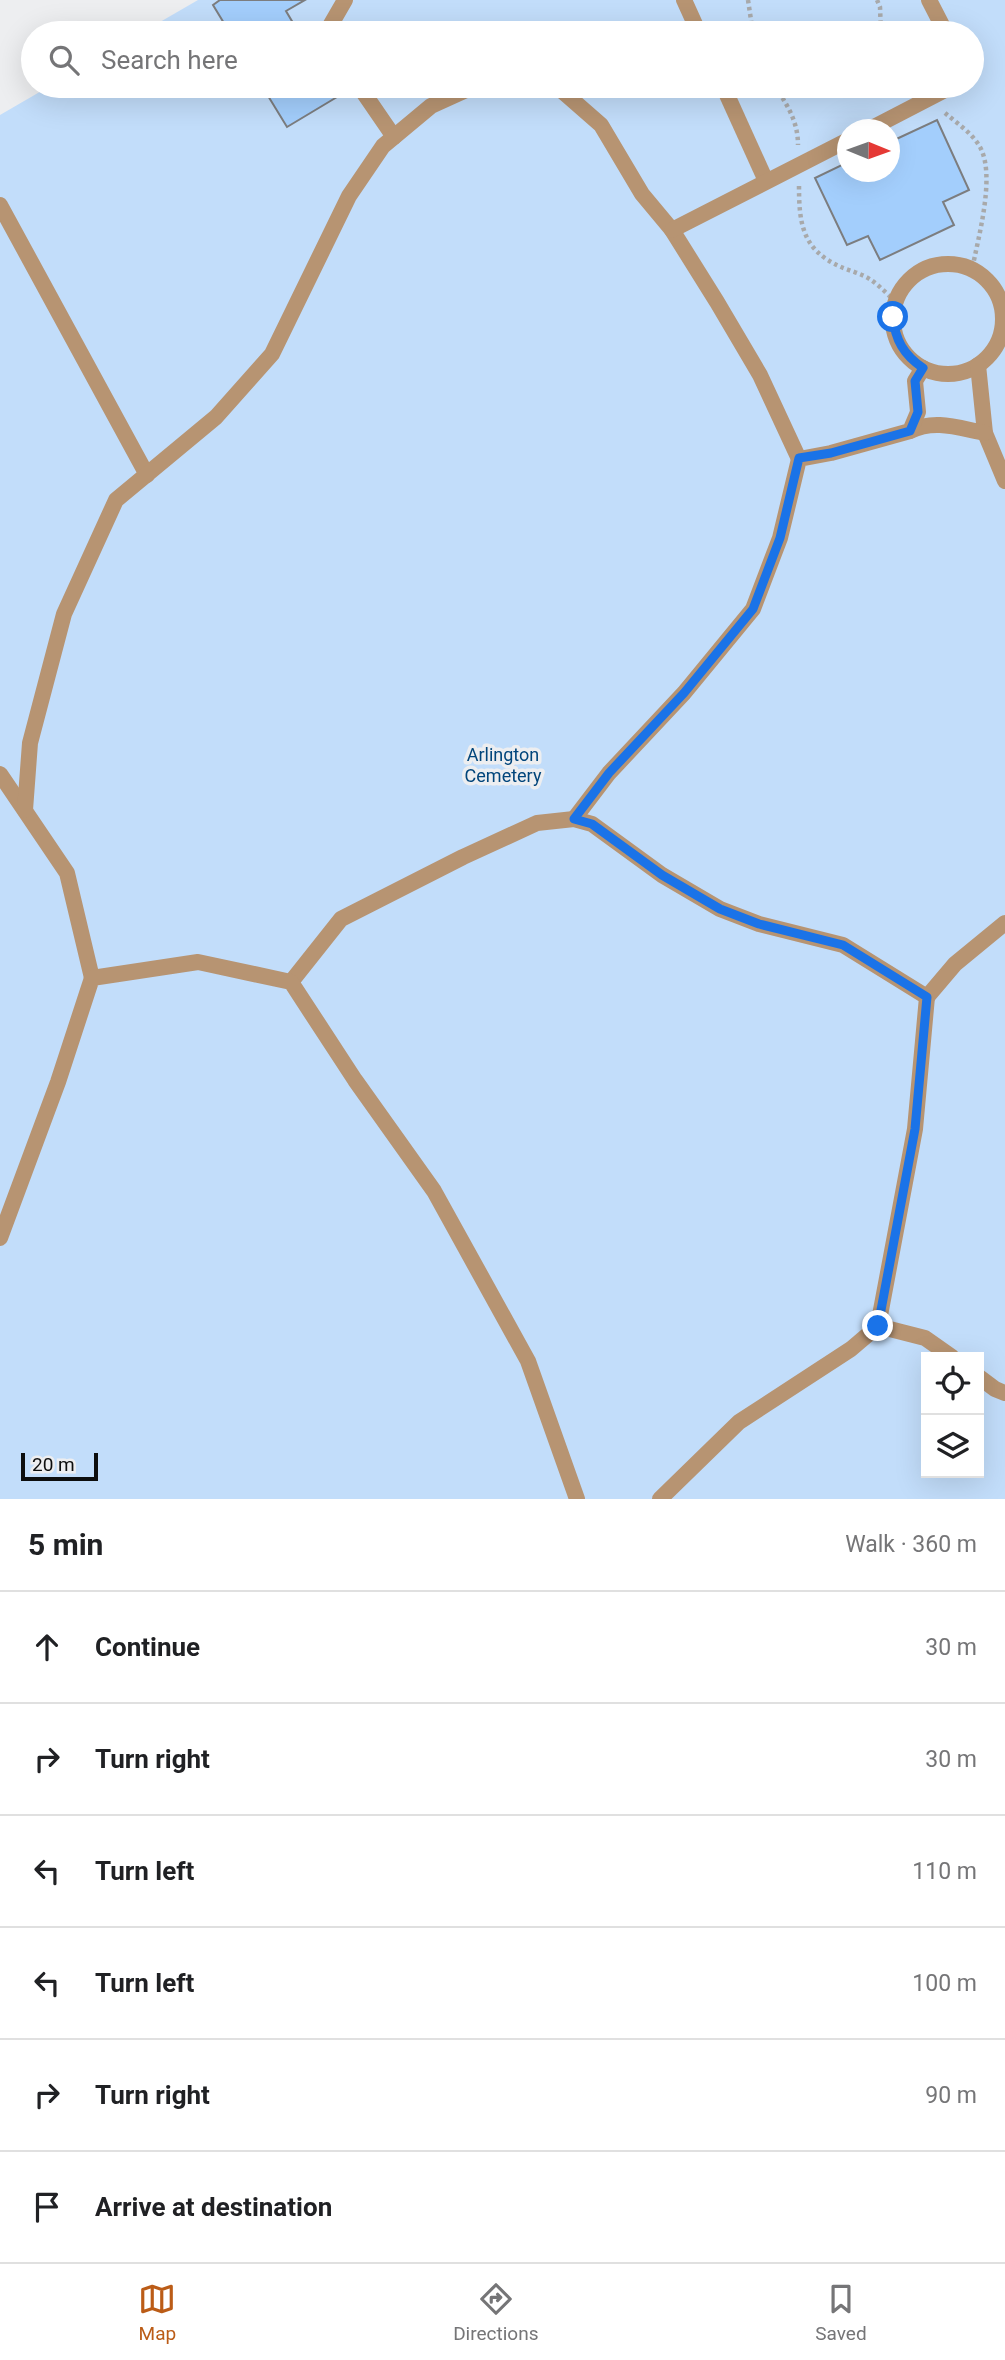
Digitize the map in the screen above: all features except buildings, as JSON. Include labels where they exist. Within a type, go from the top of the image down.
[{"type":"lane","points":[[333,21],[345,0]]},
{"type":"lane","points":[[684,0],[694,21]]},
{"type":"lane","points":[[929,0],[940,21]]},
{"type":"lane","points":[[367,98],[394,137]]},
{"type":"lane","points":[[24,810],[30,743],[64,614],[116,500],[216,417],[272,354],[349,196],[383,146],[431,106],[448,98]]},
{"type":"lane","points":[[570,98],[601,125],[642,194],[672,230],[760,375],[799,458],[780,538],[753,609],[684,693],[609,773],[574,819]]},
{"type":"lane","points":[[728,98],[766,181]]},
{"type":"lane","points":[[890,119],[929,99]]},
{"type":"lane","points":[[672,230],[837,146]]},
{"type":"lane","points":[[0,205],[147,475]]},
{"type":"lane","points":[[954,264],[972,270],[986,279],[1002,308],[999,341],[990,355],[965,372],[936,373],[923,368],[910,359],[894,333],[896,302],[904,285],[918,273],[936,265],[954,264]]},
{"type":"lane","points":[[978,365],[985,433],[1005,481]]},
{"type":"lane","points":[[910,431],[918,412],[915,381],[923,368]]},
{"type":"lane","points":[[799,458],[831,453],[910,431],[924,424],[940,424],[985,433]]},
{"type":"lane","points":[[0,774],[67,873],[92,978],[58,1082],[0,1238]]},
{"type":"lane","points":[[291,982],[341,919],[537,823],[574,819],[592,824],[662,875],[720,909],[759,924],[843,945],[927,997]]},
{"type":"lane","points":[[660,1499],[738,1422],[851,1349],[878,1326],[915,1129],[927,997],[955,964],[1005,923]]},
{"type":"lane","points":[[92,978],[198,962],[291,982],[355,1080],[434,1191],[528,1361],[577,1499]]},
{"type":"lane","points":[[878,1326],[925,1338],[945,1352]]},
{"type":"lane","points":[[984,1381],[1005,1392]]},
{"type":"path","points":[[748,0],[751,21]]},
{"type":"path","points":[[877,0],[881,21]]},
{"type":"path","points":[[784,98],[791,108],[798,136],[798,215],[804,233],[819,256],[869,278],[896,302]]},
{"type":"path","points":[[929,99],[970,133],[981,148],[986,168],[985,191],[972,270]]},
{"type":"green space","name":"Arlington Cemetery","points":[[198,0],[1005,0],[1005,1499],[0,1499],[0,115],[29,98],[984,98],[984,21],[162,21]]},
{"type":"route","points":[[878,1326],[915,1129],[927,997],[843,945],[759,924],[720,909],[662,875],[592,824],[574,819],[609,773],[684,693],[753,609],[780,538],[799,458],[831,453],[910,431],[918,412],[915,381],[923,368],[910,359],[901,347],[894,333],[893,317]]}]
